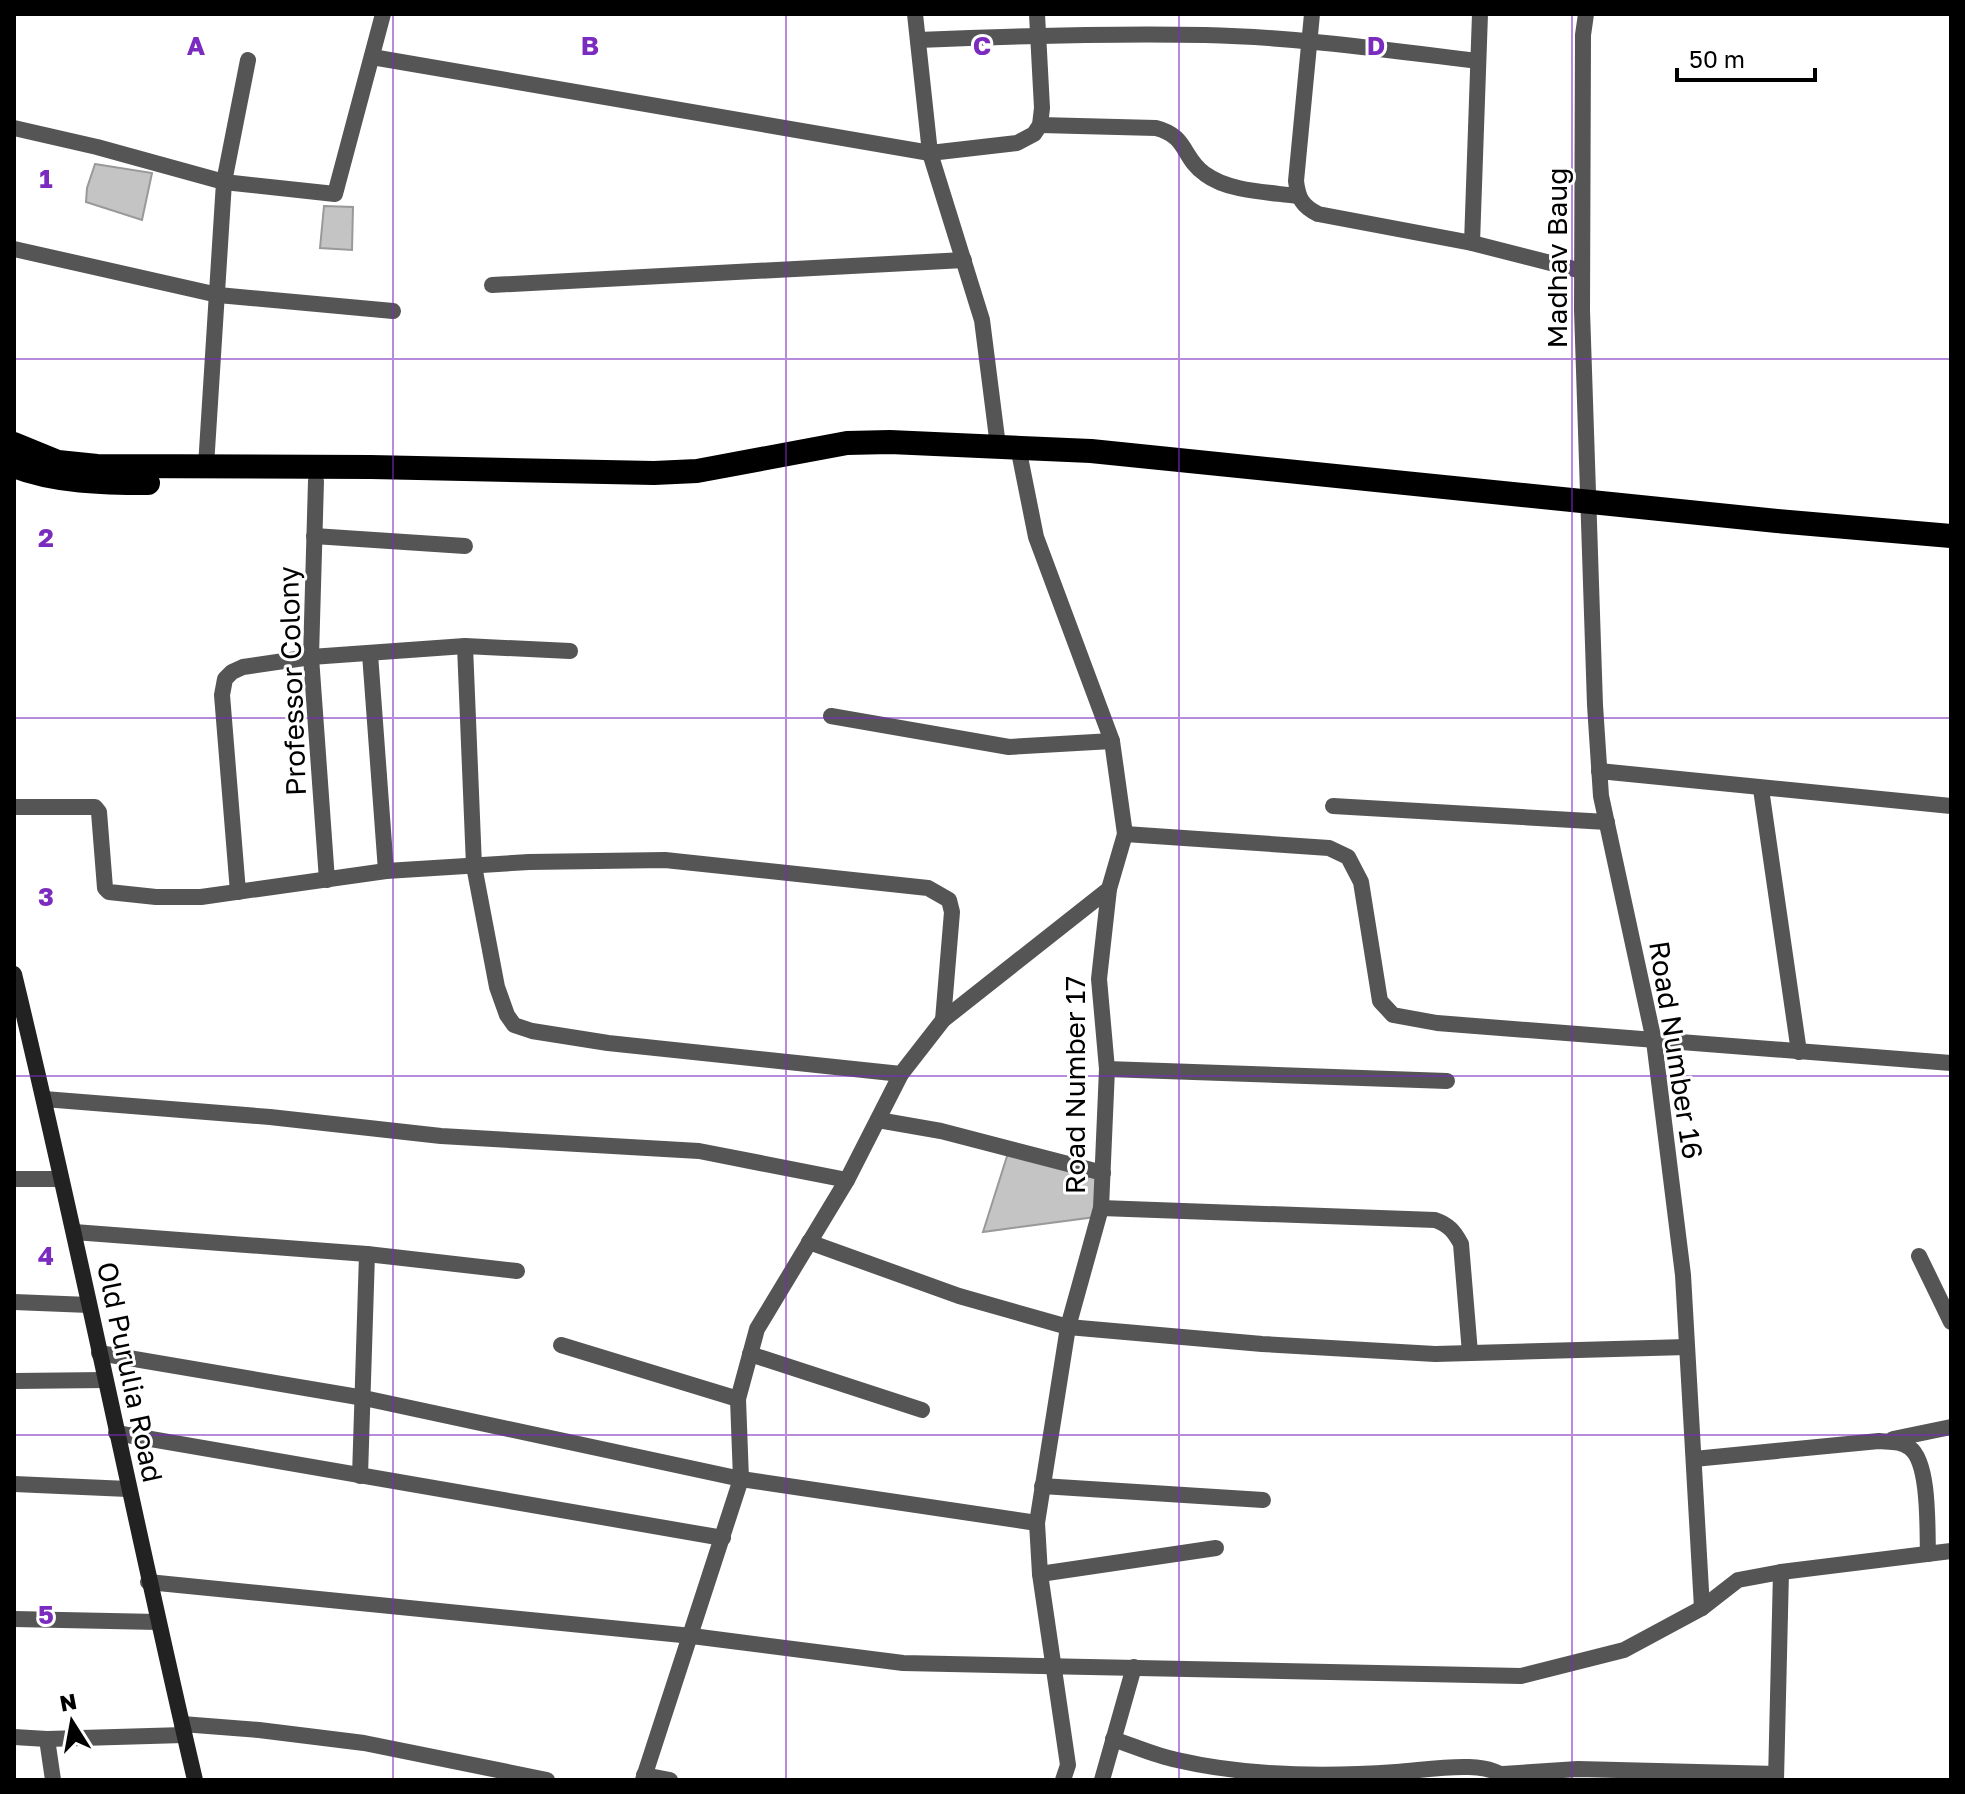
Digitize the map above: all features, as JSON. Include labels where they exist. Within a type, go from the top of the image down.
[{"type":"highway","points":[[14,444],[58,462],[97,466],[386,467],[654,473],[697,471],[847,443],[890,442],[1012,451],[1122,454],[1951,552]]},
{"type":"highway","points":[[14,466],[29,472],[112,483],[316,481],[656,488],[730,480],[812,462],[1012,451]]},
{"type":"highway","points":[[1588,509],[1951,536]]},
{"type":"main road","name":"Old Purulia Road","points":[[14,974],[44,1099],[59,1179],[74,1232],[148,1582],[195,1780]]},
{"type":"street","points":[[14,128],[224,182],[335,194],[383,14]]},
{"type":"street","name":"Road Number 17","points":[[915,14],[930,153],[982,320],[1012,451],[1036,537],[1112,741],[1125,834],[1109,889],[1099,979],[1107,1069],[1101,1208],[1068,1327],[1037,1523],[1040,1574],[1068,1765],[1063,1780]]},
{"type":"street","points":[[372,57],[930,153],[1017,143],[1034,134],[1040,125],[1042,94],[1037,14]]},
{"type":"street","points":[[1312,14],[1296,181],[1298,196],[1306,208],[1318,214],[1472,243],[1582,271]]},
{"type":"street","points":[[1472,243],[1480,14]]},
{"type":"street","name":"Madhav Baug","points":[[1586,14],[1583,35],[1582,271],[1588,509]]},
{"type":"street","points":[[918,40],[1038,35],[1207,35],[1310,41],[1478,61]]},
{"type":"street","points":[[206,466],[224,182],[248,60]]},
{"type":"street","points":[[1040,125],[1156,128],[1171,132],[1179,139],[1193,165],[1208,177],[1227,185],[1298,196]]},
{"type":"street","points":[[14,249],[218,295],[393,311]]},
{"type":"street","points":[[492,285],[964,260]]},
{"type":"street","name":"Professor Colony","points":[[316,481],[311,657],[327,880]]},
{"type":"street","name":"Road Number 16","points":[[1588,509],[1599,771],[1654,1041],[1683,1275],[1702,1608]]},
{"type":"street","points":[[314,536],[465,546]]},
{"type":"street","points":[[238,892],[222,695],[225,679],[232,672],[243,667],[311,657],[465,646],[570,651]]},
{"type":"street","points":[[465,646],[474,866],[497,987],[514,1025],[532,1031],[608,1043],[901,1074]]},
{"type":"street","points":[[370,654],[386,871]]},
{"type":"street","points":[[831,716],[1009,747],[1112,741]]},
{"type":"street","points":[[1599,771],[1951,806]]},
{"type":"street","points":[[1761,789],[1799,1052]]},
{"type":"street","points":[[1333,806],[1607,822]]},
{"type":"street","points":[[14,807],[95,807],[99,812],[103,883],[109,892],[156,897],[201,897],[386,871],[529,862],[665,860],[928,888],[949,900],[952,912],[943,1020]]},
{"type":"street","points":[[1125,834],[1329,848],[1341,852],[1348,857],[1361,882],[1376,990],[1385,1008],[1393,1015],[1437,1023],[1951,1063]]},
{"type":"street","points":[[670,1780],[644,1778],[741,1479],[738,1399],[757,1329],[847,1180],[901,1074],[943,1020],[1109,889]]},
{"type":"street","points":[[1107,1069],[1447,1081]]},
{"type":"street","points":[[44,1099],[270,1117],[441,1136],[699,1151],[847,1180]]},
{"type":"street","points":[[878,1120],[941,1131],[1103,1173]]},
{"type":"street","points":[[14,1179],[59,1179]]},
{"type":"street","points":[[1101,1208],[1435,1220],[1446,1224],[1461,1244],[1470,1353]]},
{"type":"street","points":[[74,1232],[367,1254],[517,1271]]},
{"type":"street","points":[[809,1242],[959,1296],[1068,1327],[1262,1344],[1435,1354],[1687,1347]]},
{"type":"street","points":[[360,1476],[367,1254]]},
{"type":"street","points":[[1919,1256],[1951,1322]]},
{"type":"street","points":[[14,1302],[89,1305]]},
{"type":"street","points":[[561,1345],[738,1399]]},
{"type":"street","points":[[99,1353],[364,1398],[741,1479],[1037,1523]]},
{"type":"street","points":[[750,1354],[922,1410]]},
{"type":"street","points":[[14,1381],[105,1380]]},
{"type":"street","points":[[1694,1459],[1879,1441],[1951,1427]]},
{"type":"street","points":[[116,1433],[723,1538]]},
{"type":"street","points":[[1879,1441],[1899,1442],[1912,1449],[1922,1467],[1928,1554]]},
{"type":"street","points":[[14,1484],[128,1489]]},
{"type":"street","points":[[1042,1486],[1263,1500]]},
{"type":"street","points":[[1040,1574],[1216,1548]]},
{"type":"street","points":[[148,1582],[692,1636],[903,1663],[1521,1676],[1624,1650],[1702,1608],[1738,1580],[1951,1551]]},
{"type":"street","points":[[1113,1739],[1177,1760],[1263,1772],[1345,1776],[1474,1767],[1505,1777],[1578,1769],[1776,1777],[1781,1572]]},
{"type":"street","points":[[14,1619],[158,1622]]},
{"type":"street","points":[[1102,1780],[1134,1667]]},
{"type":"street","points":[[14,1737],[47,1739],[183,1730],[259,1730],[364,1743],[547,1780]]},
{"type":"street","points":[[47,1739],[53,1780]]},
{"type":"building","points":[[95,164],[152,173],[142,220],[86,202]]},
{"type":"building","points":[[324,206],[353,207],[352,250],[320,248]]},
{"type":"building","points":[[1009,1150],[1101,1173],[1095,1217],[983,1232]]}]
